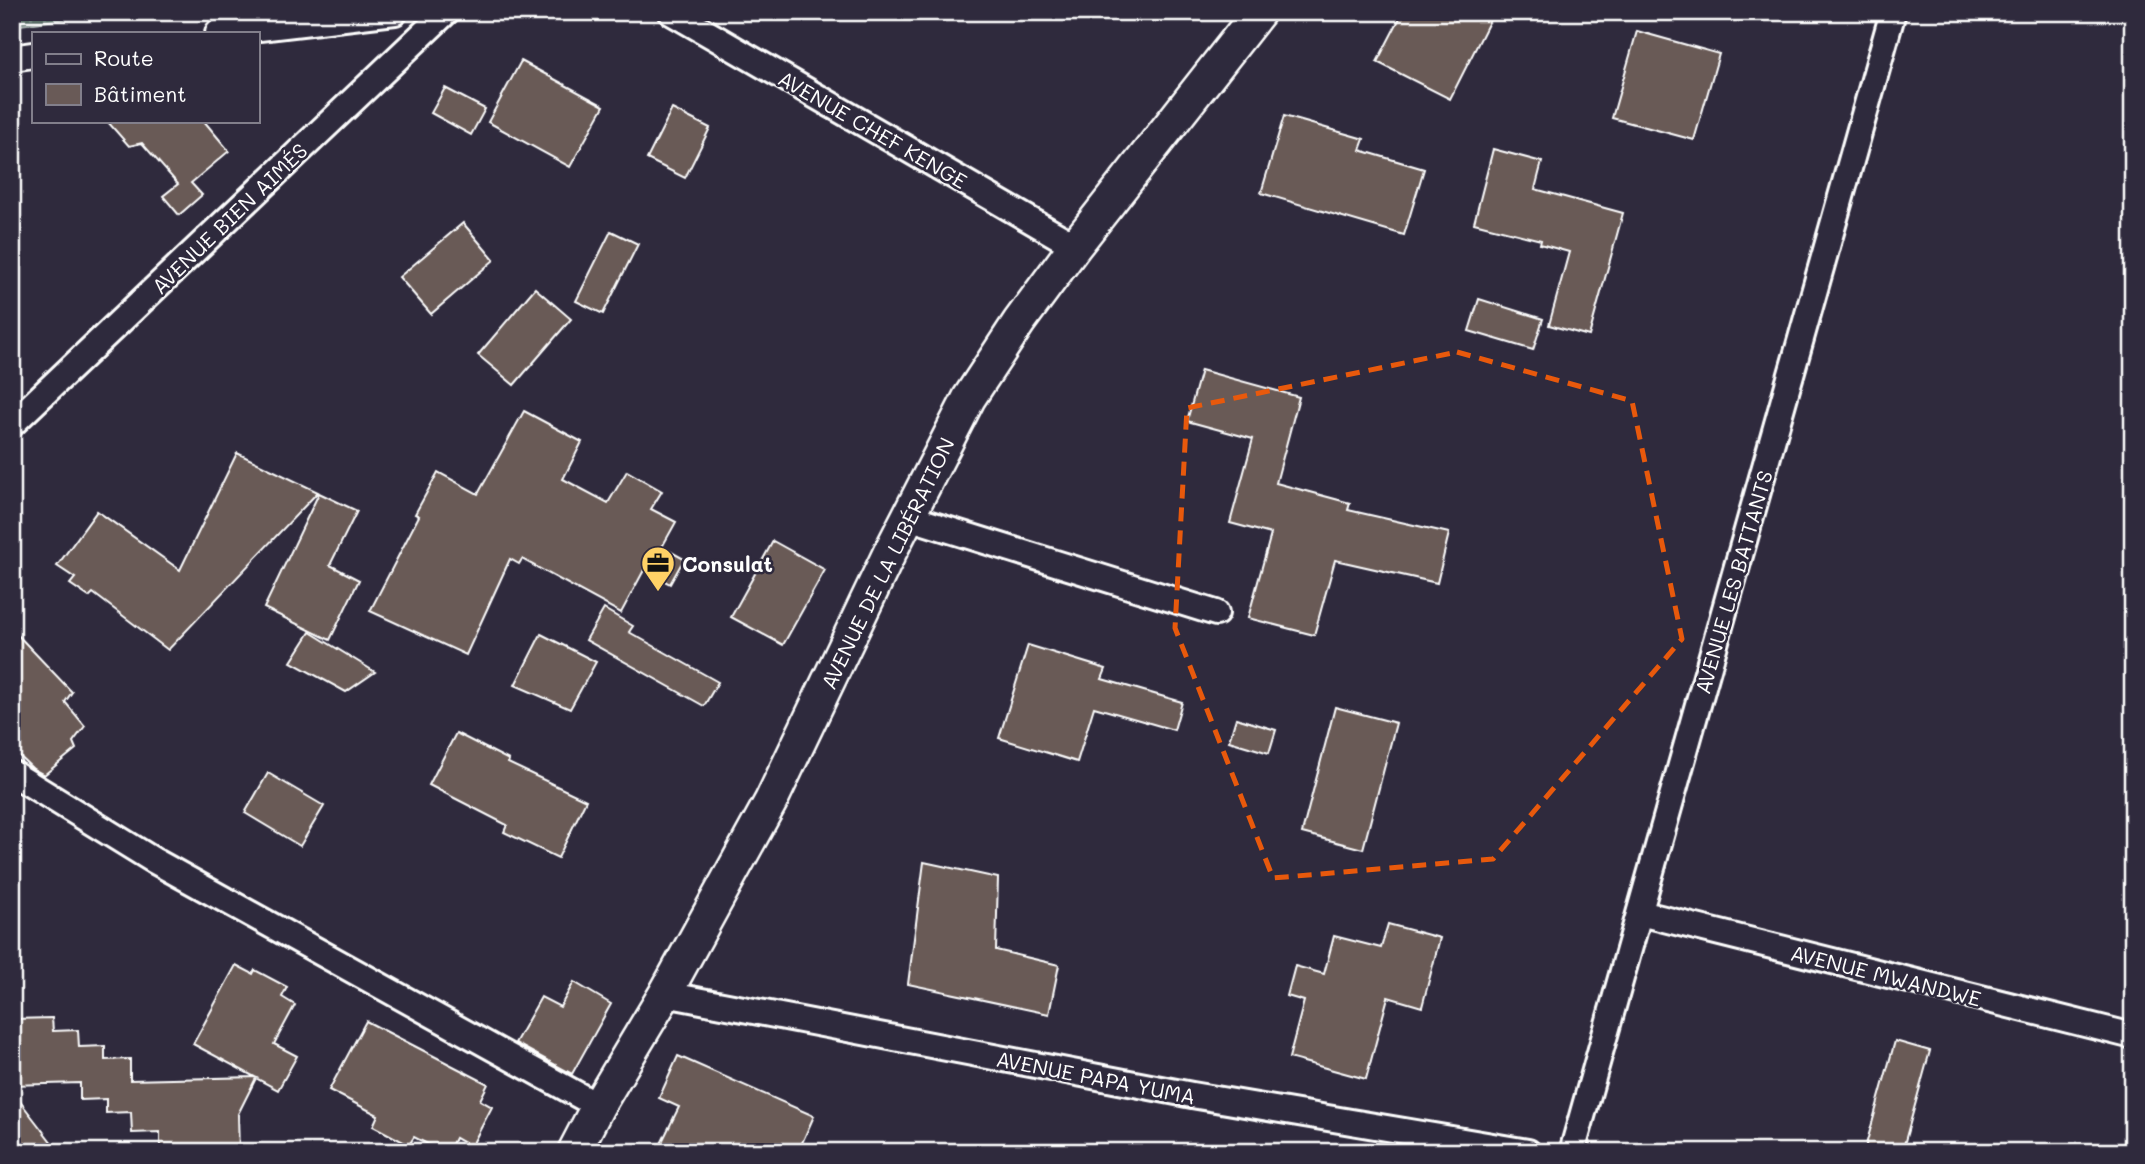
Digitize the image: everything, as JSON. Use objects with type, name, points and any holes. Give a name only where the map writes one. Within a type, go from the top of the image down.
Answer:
[{"type":"street","points":[[226,32],[395,12]]},
{"type":"street","name":"AVENUE BIEN AIMÉS","points":[[12,424],[446,12]]},
{"type":"street","name":"AVENUE CHEF KENGE","points":[[671,12],[1075,246]]},
{"type":"street","name":"AVENUE DE LA LIBÉRATION","points":[[574,1152],[771,801],[908,517],[969,398],[1018,323],[1075,246],[1259,12]]},
{"type":"street","name":"AVENUE LES BATTANTS","points":[[1572,1152],[1892,12]]},
{"type":"street","points":[[12,58],[32,55]]},
{"type":"street","points":[[908,517],[1216,613]]},
{"type":"street","points":[[12,773],[153,860],[598,1106]]},
{"type":"street","name":"AVENUE MWANDWE","points":[[1640,913],[2133,1036]]},
{"type":"street","name":"AVENUE PAPA YUMA","points":[[665,994],[1192,1095],[1528,1152]]},
{"type":"highlighted area","points":[[1457,352],[1632,401],[1682,639],[1493,859],[1273,878],[1175,628],[1187,408]]},
{"type":"green space","points":[[12,12],[114,12],[12,26]]},
{"type":"building","points":[[1403,12],[1494,12],[1450,99],[1377,62]]},
{"type":"building","points":[[1637,31],[1719,54],[1694,140],[1612,118]]},
{"type":"building","points":[[521,61],[604,106],[570,167],[488,122]]},
{"type":"building","points":[[445,88],[485,109],[471,135],[431,113]]},
{"type":"building","points":[[672,109],[710,128],[685,178],[647,159]]},
{"type":"building","points":[[1284,116],[1364,139],[1360,150],[1424,169],[1404,235],[1261,193]]},
{"type":"building","points":[[108,122],[205,122],[229,151],[191,183],[202,195],[179,215],[163,196],[178,184],[142,143],[129,146]]},
{"type":"building","points":[[1493,149],[1542,162],[1535,189],[1623,213],[1589,336],[1549,325],[1569,252],[1540,244],[1541,240],[1474,223]]},
{"type":"building","points":[[463,223],[494,260],[431,314],[399,277]]},
{"type":"building","points":[[611,231],[638,244],[603,314],[576,301]]},
{"type":"building","points":[[535,288],[571,319],[514,385],[478,355]]},
{"type":"building","points":[[1479,299],[1543,319],[1533,350],[1469,331]]},
{"type":"building","points":[[1201,370],[1299,397],[1276,483],[1350,503],[1348,510],[1449,533],[1437,583],[1335,560],[1314,635],[1248,618],[1271,534],[1230,523],[1253,439],[1187,421]]},
{"type":"building","points":[[524,411],[582,442],[563,479],[608,503],[627,471],[662,491],[651,509],[676,522],[662,547],[684,559],[670,584],[644,570],[621,613],[522,559],[519,564],[510,559],[466,655],[370,611],[419,516],[415,514],[438,472],[478,494]]},
{"type":"building","points":[[237,453],[318,492],[168,650],[93,593],[89,597],[70,584],[75,578],[57,566],[97,511],[180,570]]},
{"type":"building","points":[[319,493],[357,511],[330,565],[359,580],[330,640],[264,608]]},
{"type":"building","points":[[773,541],[825,570],[783,645],[731,617]]},
{"type":"building","points":[[604,609],[633,626],[629,632],[718,682],[704,706],[586,640]]},
{"type":"building","points":[[12,629],[72,692],[65,702],[85,726],[73,742],[76,749],[44,775],[33,769],[12,749]]},
{"type":"building","points":[[310,632],[375,672],[346,692],[291,662]]},
{"type":"building","points":[[541,634],[596,662],[570,709],[515,685]]},
{"type":"building","points":[[1028,645],[1106,669],[1102,679],[1182,702],[1174,730],[1094,707],[1077,762],[999,738]]},
{"type":"building","points":[[1335,707],[1396,723],[1363,849],[1302,833]]},
{"type":"building","points":[[1236,718],[1276,730],[1269,753],[1229,741]]},
{"type":"building","points":[[456,733],[509,760],[508,763],[586,800],[558,858],[504,832],[507,825],[429,785]]},
{"type":"building","points":[[268,773],[324,806],[300,846],[245,813]]},
{"type":"building","points":[[924,862],[998,878],[996,950],[1059,965],[1049,1014],[908,984]]},
{"type":"building","points":[[1388,924],[1440,938],[1422,1007],[1388,997],[1366,1079],[1289,1058],[1304,1001],[1287,996],[1295,966],[1324,974],[1334,936],[1381,948]]},
{"type":"building","points":[[236,965],[253,974],[255,970],[287,987],[282,997],[295,1005],[274,1044],[297,1056],[278,1090],[256,1078],[238,1114],[239,1152],[190,1152],[189,1147],[160,1148],[160,1132],[132,1133],[131,1112],[106,1113],[106,1099],[80,1100],[80,1083],[12,1085],[12,1019],[52,1018],[53,1031],[78,1030],[79,1047],[105,1046],[105,1060],[130,1059],[130,1080],[255,1077],[193,1044]]},
{"type":"building","points":[[574,982],[611,1004],[572,1074],[515,1043],[541,997],[560,1007]]},
{"type":"building","points":[[366,1021],[488,1084],[480,1100],[492,1107],[471,1147],[455,1138],[448,1152],[414,1137],[409,1145],[373,1126],[378,1115],[329,1090]]},
{"type":"building","points":[[1895,1041],[1930,1051],[1902,1152],[1864,1152]]},
{"type":"building","points":[[678,1056],[814,1116],[798,1152],[657,1152],[679,1107],[659,1098]]},
{"type":"building","points":[[12,1091],[59,1152],[12,1152]]},
{"type":"place","name":"Consulat","points":[[658,593]]}]
